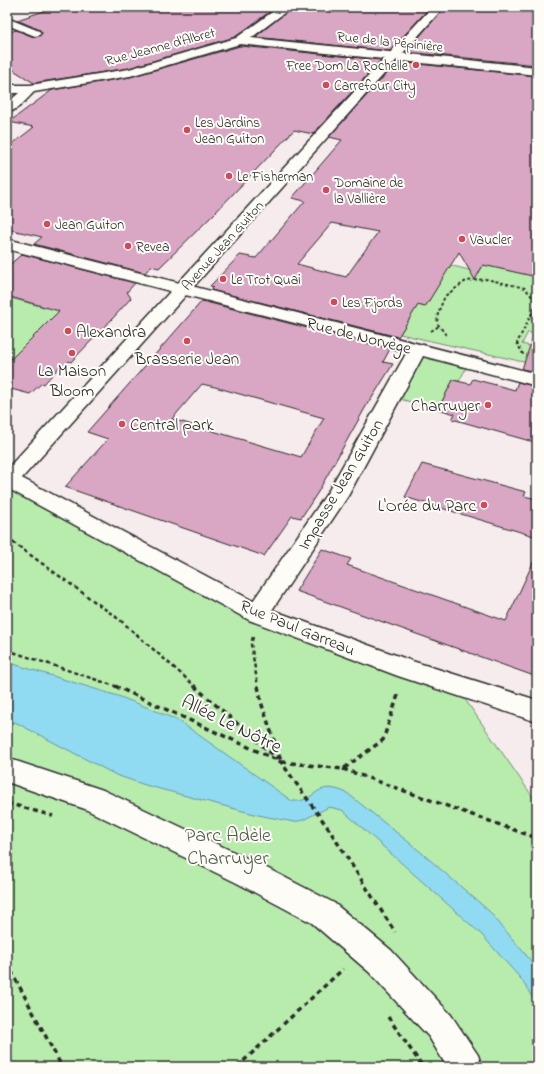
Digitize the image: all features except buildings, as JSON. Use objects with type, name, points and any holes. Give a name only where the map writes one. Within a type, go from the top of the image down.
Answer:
[{"type":"street","name":"Avenue Jean Guiton","points":[[8,481],[438,7]]},
{"type":"street","points":[[264,9],[283,10]]},
{"type":"street","name":"Rue Jeanne d'Albret","points":[[7,89],[30,89],[130,72],[240,40],[283,10]]},
{"type":"street","points":[[7,21],[35,33]]},
{"type":"street","name":"Rue de la Pépinière","points":[[240,40],[537,71]]},
{"type":"street","points":[[7,109],[30,89]]},
{"type":"street","name":"Rue de Norvège","points":[[7,244],[537,380]]},
{"type":"street","name":"Impasse Jean Guiton","points":[[257,614],[337,496],[417,350]]},
{"type":"street","name":"Rue Paul Garreau","points":[[8,481],[257,614],[407,669],[537,711]]},
{"type":"street","points":[[7,770],[93,799],[247,873],[324,913],[380,961],[440,1026],[466,1067]]},
{"type":"path","points":[[466,363],[437,323],[438,313],[445,296],[466,281],[486,279],[525,288],[537,303],[517,343],[527,361]]},
{"type":"path","points":[[7,538],[120,620],[281,762],[343,768],[537,838]]},
{"type":"path","points":[[257,614],[251,644],[259,695],[281,762]]},
{"type":"path","name":"Allée Le Nôtre","points":[[7,650],[122,688],[281,762],[328,828],[402,944],[380,961]]},
{"type":"path","points":[[343,768],[383,740],[407,669]]},
{"type":"path","points":[[7,803],[60,818]]},
{"type":"path","points":[[237,1067],[350,963],[380,961]]},
{"type":"path","points":[[7,963],[62,1067]]},
{"type":"path","points":[[386,1015],[423,1067]]},
{"type":"green space","points":[[445,264],[469,270],[470,272],[479,272],[484,265],[534,276],[537,278],[537,327],[533,334],[528,332],[522,344],[530,346],[537,365],[400,334],[418,305],[425,307],[447,270]]},
{"type":"green space","points":[[7,297],[47,308],[51,304],[63,314],[52,318],[7,363]]},
{"type":"green space","points":[[417,350],[469,363],[459,381],[453,380],[438,409],[392,397]]},
{"type":"green space","name":"Parc Adèle Charruyer","points":[[7,479],[12,490],[243,617],[462,695],[537,803],[534,964],[537,969],[537,1067],[7,1067]]},
{"type":"water","points":[[7,662],[118,696],[179,721],[292,801],[300,801],[322,789],[328,788],[347,793],[416,848],[489,911],[537,968],[537,1005],[521,979],[481,934],[342,810],[329,807],[303,820],[294,822],[258,815],[145,785],[116,775],[7,718]]},
{"type":"place","name":"Free Dom La Rochelle","points":[[416,65]]},
{"type":"place","name":"Carrefour City","points":[[326,85]]},
{"type":"place","name":"Les Jardins Jean Guiton","points":[[187,130]]},
{"type":"place","name":"Le Fisherman","points":[[229,176]]},
{"type":"place","name":"Domaine de la Vallière","points":[[326,190]]},
{"type":"place","name":"Jean Guiton","points":[[47,224]]},
{"type":"place","name":"Vaucler","points":[[462,239]]},
{"type":"place","name":"Revea","points":[[128,246]]},
{"type":"place","name":"Le Trot Quai","points":[[223,279]]},
{"type":"place","name":"Les Fjords","points":[[334,302]]},
{"type":"place","name":"Alexandra","points":[[68,331]]},
{"type":"place","name":"Brasserie Jean","points":[[187,341]]},
{"type":"place","name":"La Maison Bloom","points":[[72,353]]},
{"type":"place","name":"Charruyer","points":[[488,405]]},
{"type":"place","name":"Central park","points":[[122,424]]},
{"type":"place","name":"L'Orée du Parc","points":[[484,505]]}]
